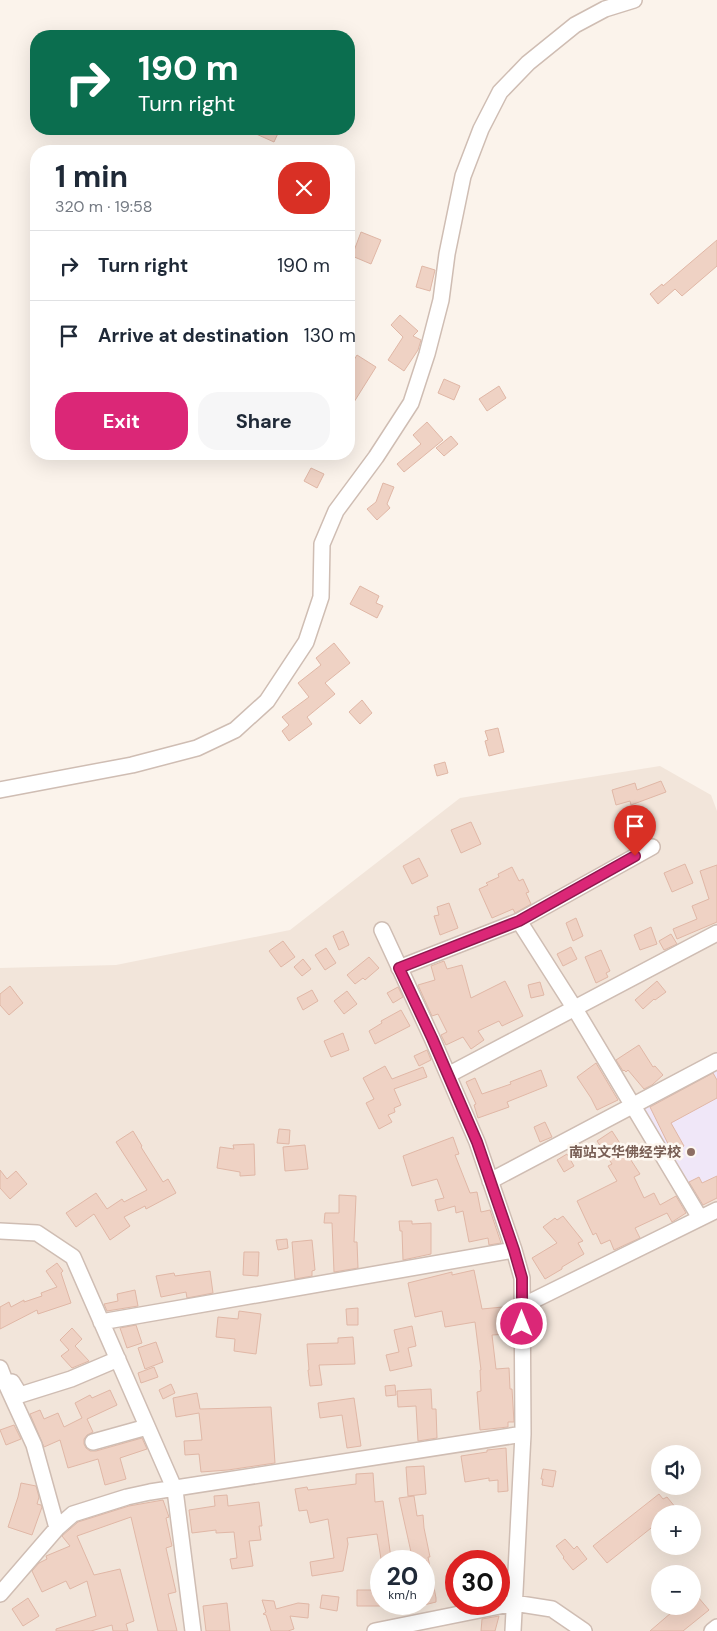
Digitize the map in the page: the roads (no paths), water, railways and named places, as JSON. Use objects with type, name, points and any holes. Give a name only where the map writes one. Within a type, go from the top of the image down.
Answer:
[{"type":"street","points":[[0,790],[132,765],[197,748],[235,730],[267,700],[306,642],[321,597],[322,544],[336,511],[376,457],[411,404],[427,354],[441,300],[447,254],[463,176],[488,114],[500,92],[522,69],[575,25],[605,9],[634,0]]},
{"type":"street","points":[[399,968],[519,921],[652,847]]},
{"type":"street","points":[[519,921],[575,1009],[700,1218]]},
{"type":"street","points":[[382,930],[477,1142],[522,1278],[523,1434],[513,1631]]},
{"type":"street","points":[[448,1075],[717,934]]},
{"type":"street","points":[[490,1181],[717,1061]]},
{"type":"street","points":[[522,1306],[717,1210]]},
{"type":"street","points":[[0,1231],[37,1233],[73,1257],[175,1490],[194,1631]]},
{"type":"street","points":[[101,1322],[514,1250]]},
{"type":"street","points":[[3,1387],[12,1382],[20,1395],[71,1379],[118,1359]]},
{"type":"street","points":[[0,1368],[3,1387],[34,1445],[57,1528]]},
{"type":"street","points":[[93,1442],[147,1427]]},
{"type":"street","points":[[0,1594],[57,1528],[73,1514],[127,1497],[523,1434]]},
{"type":"street","points":[[375,1631],[514,1603],[552,1609],[584,1631]]},
{"type":"street","points":[[712,1631],[717,1627]]},
{"type":"place","name":"南站文华佛经学校","points":[[691,1152]]}]
